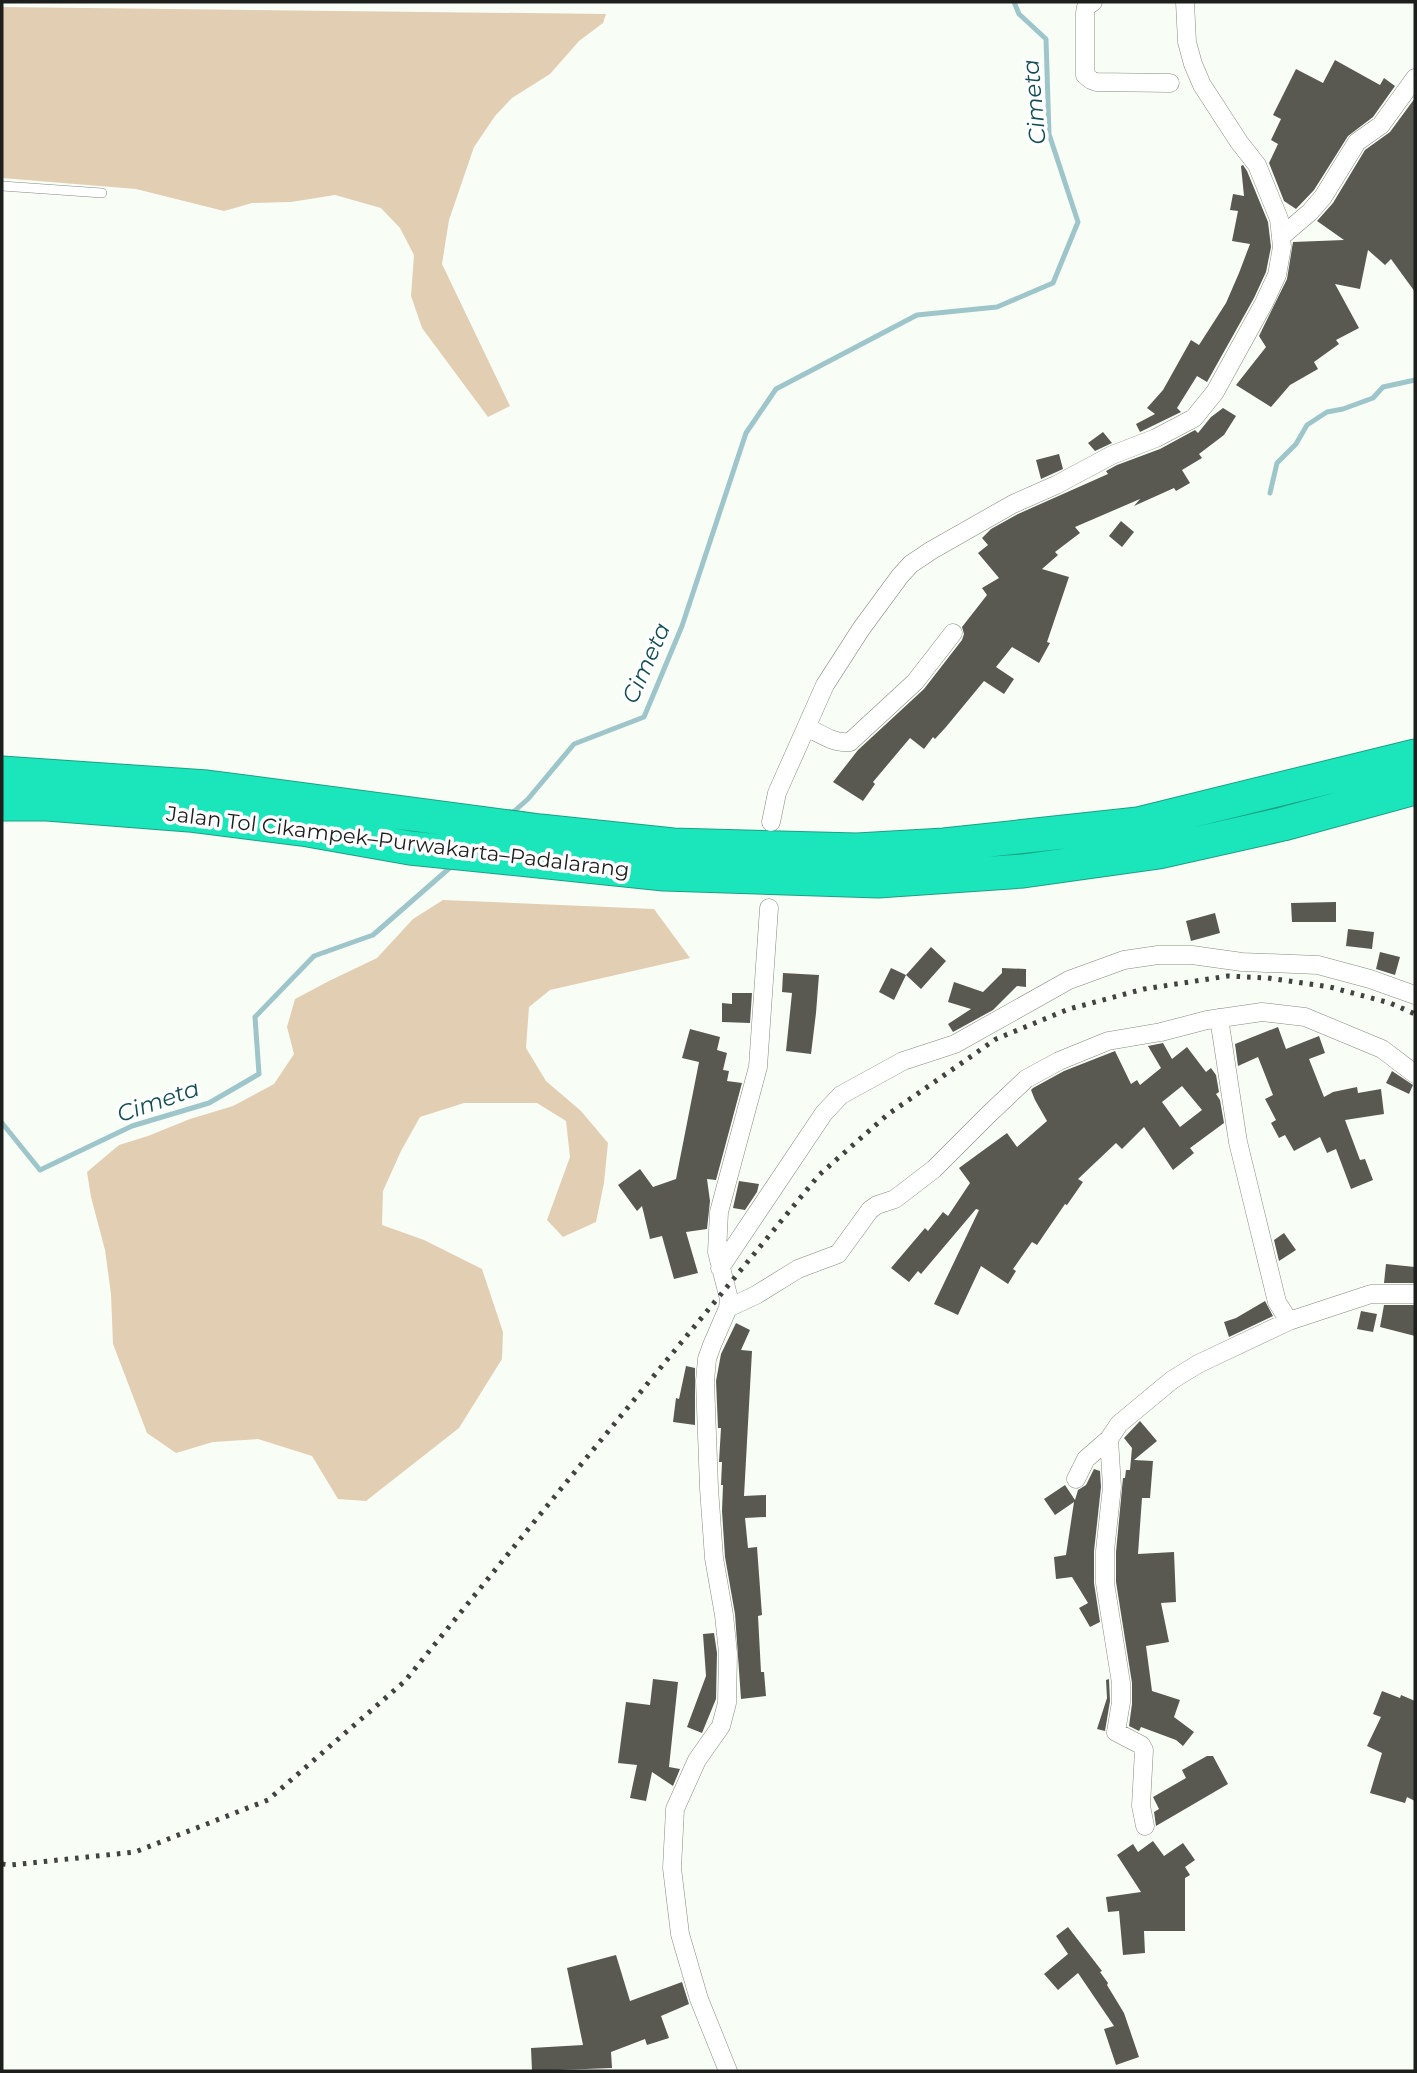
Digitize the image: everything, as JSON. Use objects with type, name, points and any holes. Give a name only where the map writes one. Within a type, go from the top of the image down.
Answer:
[{"type":"highway","name":"Jalan Tol Cikampek–Purwakarta–Padalarang","points":[[2,773],[207,787],[540,831],[668,859],[944,845],[1138,824],[1415,756]]},
{"type":"highway","name":"Jalan Tol Cikampek–Purwakarta–Padalarang","points":[[2,804],[47,804],[189,815],[308,830],[410,848],[668,859],[878,881],[1023,871],[1159,852],[1283,824],[1415,788]]},
{"type":"street","points":[[1093,2],[1085,13],[1087,78],[1096,82],[1170,83]]},
{"type":"street","points":[[771,822],[777,793],[825,685],[837,663],[911,564],[1013,504],[1194,418],[1215,392],[1277,275],[1282,236],[1275,205],[1257,164],[1239,142],[1202,85],[1187,43],[1185,2]]},
{"type":"street","points":[[1282,236],[1323,197],[1357,142],[1381,125],[1415,78]]},
{"type":"street","points":[[807,727],[841,743],[850,742],[915,682],[953,634]]},
{"type":"street","points":[[728,2071],[699,1999],[680,1934],[672,1868],[675,1809],[697,1760],[721,1726],[727,1703],[728,1653],[714,1558],[705,1381],[707,1359],[728,1308],[729,1299],[717,1252],[719,1212],[758,1067],[769,908]]},
{"type":"street","points":[[720,1268],[817,1124],[841,1095],[903,1061],[955,1044],[1069,980],[1094,970],[1125,960],[1158,955],[1192,955],[1242,962],[1318,965],[1415,995]]},
{"type":"street","points":[[728,1308],[756,1295],[798,1269],[838,1254],[870,1210],[895,1199],[934,1169],[1026,1079],[1108,1041],[1262,1012],[1305,1017],[1382,1049],[1415,1074]]},
{"type":"street","points":[[1219,1018],[1238,1142],[1277,1302],[1289,1321]]},
{"type":"street","points":[[1076,1479],[1086,1459],[1109,1439],[1119,1424],[1172,1380],[1198,1364],[1289,1321],[1371,1294],[1415,1294]]},
{"type":"street","points":[[1109,1439],[1112,1487],[1105,1551],[1105,1583],[1121,1683],[1116,1732],[1141,1745],[1144,1750],[1141,1806],[1145,1826]]},
{"type":"lane","points":[[2,186],[102,193]]},
{"type":"shaded area","points":[[2,7],[606,14],[603,23],[579,41],[550,74],[512,98],[495,116],[474,147],[449,220],[442,264],[510,406],[488,417],[422,328],[411,296],[414,255],[400,228],[381,208],[335,195],[291,202],[252,203],[224,211],[136,189],[2,178]]},
{"type":"shaded area","points":[[443,900],[654,909],[690,958],[550,990],[529,1007],[526,1048],[546,1081],[581,1111],[608,1143],[596,1222],[563,1237],[547,1220],[570,1157],[566,1121],[537,1103],[464,1103],[420,1117],[383,1191],[382,1225],[424,1240],[482,1269],[503,1332],[502,1359],[459,1428],[366,1501],[338,1499],[312,1456],[258,1439],[213,1442],[176,1453],[147,1433],[113,1344],[111,1294],[105,1250],[87,1172],[119,1145],[233,1106],[274,1084],[294,1054],[287,1027],[295,999],[377,958],[413,919]]},
{"type":"building","points":[[1335,60],[1380,85],[1384,78],[1395,86],[1373,117],[1348,136],[1314,190],[1296,209],[1284,201],[1269,163],[1278,144],[1271,140],[1281,119],[1273,115],[1296,69],[1323,83]]},
{"type":"building","points":[[1415,98],[1415,292],[1391,259],[1385,265],[1368,250],[1360,289],[1335,284],[1359,328],[1336,340],[1339,344],[1314,362],[1318,369],[1290,385],[1271,407],[1236,385],[1266,347],[1259,336],[1287,279],[1293,242],[1344,240],[1317,221],[1333,203],[1365,150],[1390,132]]},
{"type":"building","points":[[1243,165],[1268,222],[1271,247],[1266,272],[1207,382],[1197,376],[1177,408],[1181,412],[1140,432],[1136,424],[1155,414],[1147,408],[1163,390],[1191,340],[1199,345],[1226,303],[1239,273],[1250,244],[1232,241],[1238,211],[1230,210],[1233,194],[1244,196]]},
{"type":"building","points":[[1223,408],[1236,416],[1224,435],[1199,454],[1202,458],[1182,470],[1190,483],[1134,506],[1140,499],[1075,527],[1080,533],[1055,552],[1058,555],[1042,569],[1069,577],[1047,642],[1050,643],[1039,663],[1012,647],[996,667],[1014,679],[1004,694],[984,681],[924,749],[910,738],[873,782],[875,784],[863,801],[833,782],[858,750],[924,689],[962,640],[962,627],[987,595],[982,588],[999,578],[978,553],[988,545],[982,538],[991,529],[1108,474],[1106,471],[1117,465],[1160,449],[1195,430],[1198,433],[1211,417]]},
{"type":"building","points":[[1103,432],[1112,443],[1095,451],[1088,443]]},
{"type":"building","points":[[1059,454],[1063,469],[1041,479],[1036,460]]},
{"type":"building","points":[[1121,521],[1134,532],[1122,547],[1109,536]]},
{"type":"building","points":[[1336,902],[1336,922],[1292,922],[1291,903]]},
{"type":"building","points":[[1215,913],[1220,933],[1191,941],[1186,921]]},
{"type":"building","points":[[1348,929],[1374,932],[1372,949],[1346,946]]},
{"type":"building","points":[[931,947],[946,961],[921,989],[906,975]]},
{"type":"building","points":[[1380,952],[1400,957],[1395,975],[1376,969]]},
{"type":"building","points":[[891,968],[906,975],[894,1000],[879,992]]},
{"type":"building","points":[[1002,968],[1026,969],[1026,987],[1017,986],[993,1010],[953,1032],[948,1024],[971,1009],[948,1002],[954,982],[983,992],[1002,973]]},
{"type":"building","points":[[783,973],[819,975],[811,1054],[786,1051],[792,993],[782,992]]},
{"type":"building","points":[[732,993],[752,993],[750,1023],[722,1022],[722,1003],[732,1004]]},
{"type":"building","points":[[1278,1027],[1286,1049],[1319,1036],[1325,1053],[1309,1059],[1324,1097],[1333,1092],[1357,1087],[1358,1093],[1381,1089],[1384,1114],[1345,1120],[1360,1160],[1365,1159],[1373,1180],[1351,1189],[1336,1149],[1327,1153],[1320,1137],[1294,1151],[1285,1135],[1279,1138],[1271,1123],[1276,1120],[1265,1099],[1273,1095],[1258,1057],[1238,1066],[1235,1044]]},
{"type":"building","points":[[690,1029],[720,1037],[717,1050],[727,1053],[723,1070],[729,1071],[727,1081],[742,1083],[716,1180],[707,1179],[710,1201],[707,1229],[686,1232],[698,1273],[674,1279],[662,1236],[650,1239],[642,1206],[637,1211],[618,1185],[640,1169],[653,1187],[676,1179],[699,1062],[682,1058]]},
{"type":"building","points":[[1163,1043],[1172,1059],[1187,1047],[1206,1072],[1211,1068],[1216,1075],[1219,1092],[1216,1094],[1220,1100],[1224,1123],[1190,1148],[1194,1153],[1173,1170],[1144,1127],[1122,1149],[1116,1143],[1078,1179],[1083,1182],[1037,1245],[1032,1242],[1013,1269],[1016,1271],[1008,1284],[981,1266],[958,1315],[934,1304],[979,1210],[976,1209],[921,1274],[918,1271],[909,1282],[891,1268],[925,1228],[928,1231],[943,1212],[948,1216],[970,1183],[959,1168],[1007,1133],[1017,1147],[1047,1121],[1035,1100],[1031,1090],[1033,1088],[1064,1071],[1115,1051],[1131,1084],[1137,1080],[1140,1085],[1161,1068],[1148,1046]],"holes":[[[1182,1086],[1202,1110],[1180,1127],[1162,1102]]]},
{"type":"building","points":[[1392,1071],[1413,1085],[1409,1094],[1386,1083]]},
{"type":"building","points":[[739,1181],[759,1184],[745,1210],[733,1208]]},
{"type":"building","points":[[1284,1233],[1296,1250],[1279,1261],[1274,1240]]},
{"type":"building","points":[[1386,1264],[1415,1267],[1415,1283],[1384,1283]]},
{"type":"building","points":[[1265,1301],[1273,1316],[1229,1337],[1224,1322]]},
{"type":"building","points":[[1384,1305],[1415,1305],[1415,1336],[1380,1327]]},
{"type":"building","points":[[1361,1311],[1377,1314],[1373,1332],[1357,1329]]},
{"type":"building","points":[[736,1323],[750,1330],[741,1350],[752,1351],[744,1496],[766,1495],[766,1517],[745,1518],[748,1548],[757,1547],[762,1615],[758,1616],[761,1672],[764,1672],[766,1696],[741,1699],[735,1614],[725,1557],[722,1462],[719,1462],[721,1428],[718,1428],[716,1381],[721,1354]]},
{"type":"building","points":[[686,1366],[695,1368],[695,1425],[673,1422],[676,1398],[679,1399]]},
{"type":"building","points":[[1140,1421],[1157,1441],[1134,1460],[1153,1461],[1150,1498],[1142,1498],[1138,1554],[1174,1552],[1176,1602],[1161,1603],[1169,1642],[1146,1646],[1152,1691],[1180,1700],[1174,1717],[1194,1732],[1183,1746],[1176,1740],[1141,1727],[1139,1731],[1129,1726],[1132,1683],[1116,1582],[1116,1552],[1123,1478],[1126,1470],[1130,1470],[1132,1448],[1124,1438]]},
{"type":"building","points":[[1094,1469],[1100,1471],[1101,1487],[1094,1551],[1094,1583],[1100,1622],[1090,1627],[1079,1608],[1088,1603],[1072,1577],[1056,1579],[1054,1557],[1066,1555],[1074,1502],[1055,1515],[1044,1499],[1065,1485],[1075,1500],[1078,1490],[1086,1485]]},
{"type":"building","points":[[714,1633],[717,1653],[716,1699],[702,1733],[687,1727],[706,1676],[703,1634]]},
{"type":"building","points":[[653,1679],[678,1682],[669,1767],[680,1769],[673,1786],[652,1772],[646,1801],[630,1798],[637,1765],[618,1763],[626,1702],[650,1705]]},
{"type":"building","points":[[1109,1679],[1110,1701],[1105,1731],[1097,1729],[1107,1698],[1106,1680]]},
{"type":"building","points":[[1382,1691],[1415,1701],[1415,1801],[1407,1797],[1405,1803],[1370,1793],[1382,1753],[1367,1746],[1381,1717],[1373,1714]]},
{"type":"building","points":[[1207,1756],[1213,1756],[1228,1784],[1156,1826],[1154,1812],[1159,1809],[1153,1797],[1186,1778],[1182,1770]]},
{"type":"building","points":[[1153,1841],[1164,1856],[1183,1843],[1195,1860],[1185,1867],[1190,1875],[1185,1878],[1185,1931],[1144,1931],[1145,1953],[1123,1955],[1119,1911],[1108,1912],[1106,1897],[1141,1892],[1117,1855],[1133,1844],[1138,1852]]},
{"type":"building","points":[[1068,1927],[1102,1971],[1100,1972],[1124,2013],[1139,2057],[1116,2065],[1104,2029],[1114,2026],[1078,1973],[1058,1990],[1044,1974],[1068,1954],[1056,1936]]},
{"type":"building","points":[[616,1955],[630,2001],[682,1982],[689,2004],[661,2016],[669,2038],[647,2045],[645,2039],[611,2052],[612,2068],[532,2071],[531,2048],[583,2045],[567,1968]]},
{"type":"waterway","name":"Cimeta","points":[[510,815],[528,799],[574,744],[644,717],[682,626],[746,433],[776,389],[917,315],[997,307],[1053,283],[1078,222],[1049,134],[1046,39],[1019,14],[1014,2]]},
{"type":"waterway","points":[[1270,493],[1277,463],[1296,444],[1307,425],[1327,412],[1373,398],[1383,387],[1415,380]]},
{"type":"waterway","name":"Cimeta","points":[[2,1123],[40,1170],[132,1126],[209,1103],[259,1074],[255,1017],[314,956],[373,935],[453,865]]},
{"type":"railway","points":[[2,1864],[135,1852],[268,1800],[405,1681],[819,1175],[887,1115],[996,1039],[1069,1009],[1144,989],[1228,976],[1268,978],[1330,987],[1390,1003],[1415,1014]]}]
